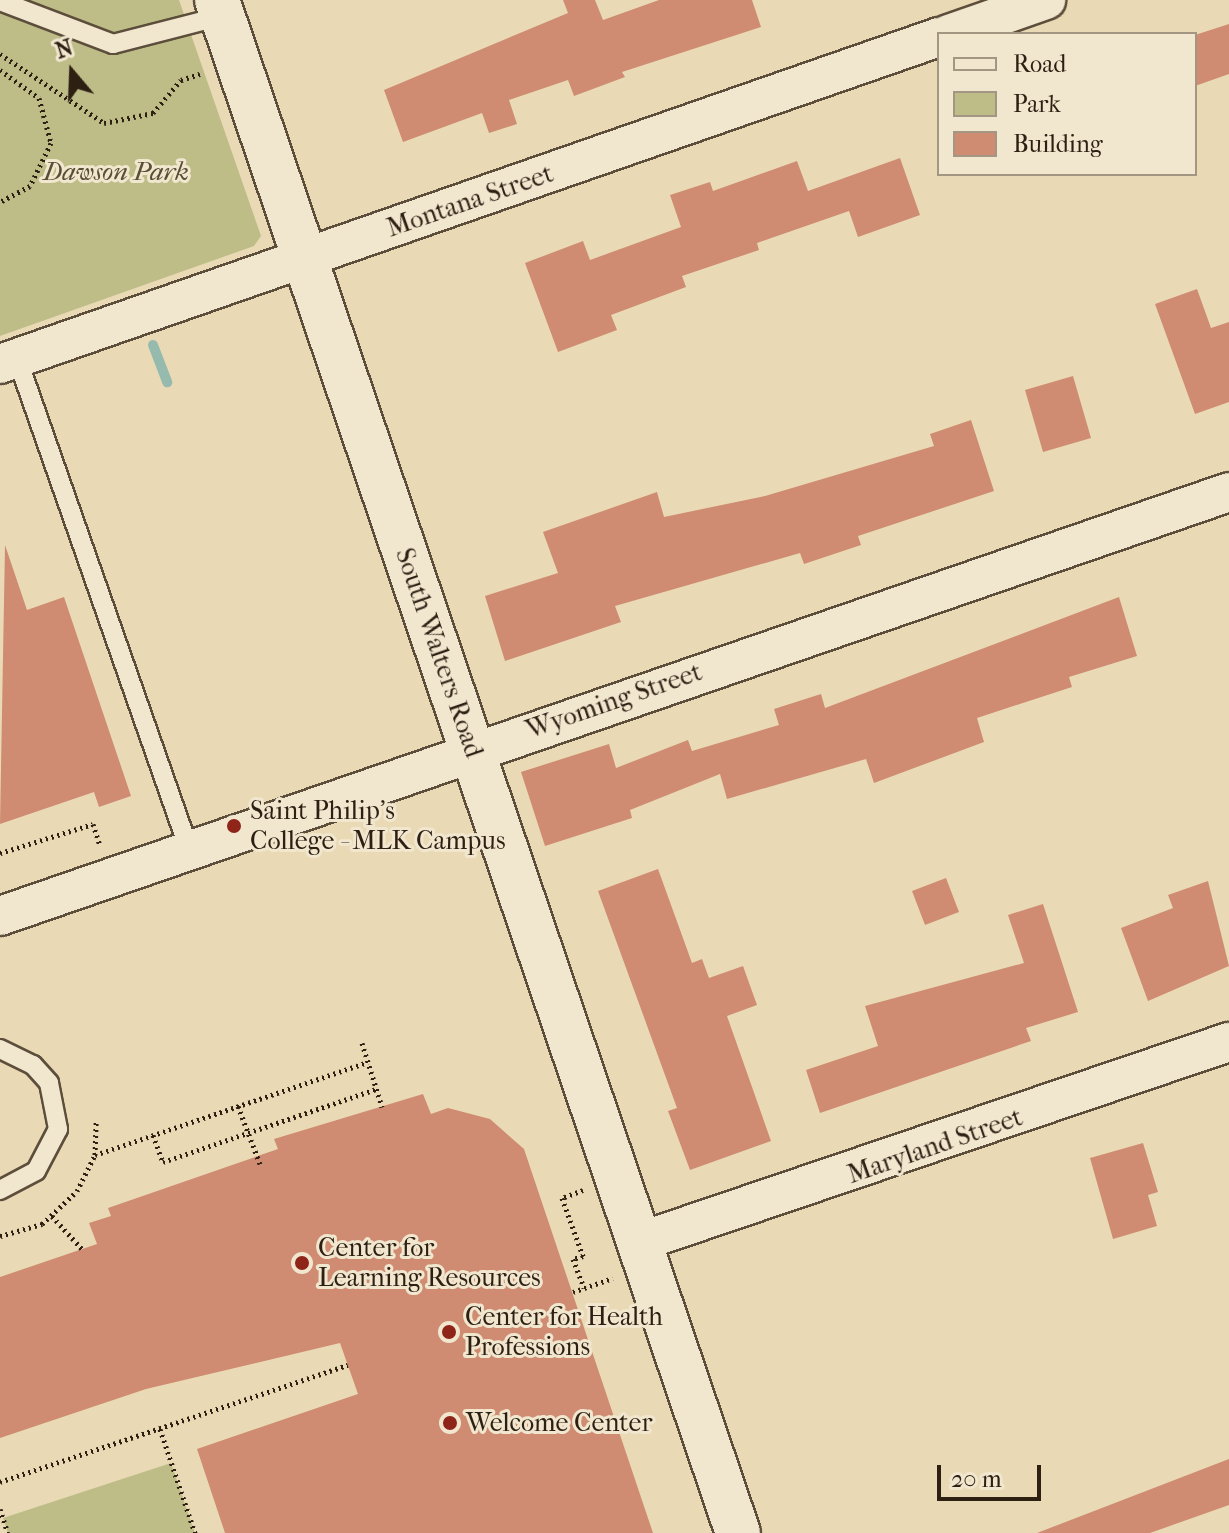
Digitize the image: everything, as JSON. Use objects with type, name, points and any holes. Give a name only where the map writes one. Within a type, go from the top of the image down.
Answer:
[{"type":"main road","name":"South Walters Road","points":[[220,8],[738,1533]]},
{"type":"street","points":[[955,32],[1046,0]]},
{"type":"street","name":"Montana Street","points":[[8,361],[937,38]]},
{"type":"street","name":"Wyoming Street","points":[[0,916],[190,852],[472,750],[1229,492]]},
{"type":"street","name":"Maryland Street","points":[[639,1242],[1229,1042]]},
{"type":"lane","points":[[0,1],[113,44],[220,8]]},
{"type":"lane","points":[[8,361],[190,852]]},
{"type":"lane","points":[[0,1049],[33,1065],[49,1083],[58,1129],[36,1171],[0,1190]]},
{"type":"path","points":[[0,54],[104,123],[153,113],[181,80],[200,74]]},
{"type":"path","points":[[0,70],[39,98],[51,143],[30,186],[0,202]]},
{"type":"path","points":[[0,853],[93,824],[101,846]]},
{"type":"path","points":[[362,1043],[382,1107]]},
{"type":"path","points":[[95,1155],[368,1062]]},
{"type":"path","points":[[153,1135],[163,1162],[376,1089]]},
{"type":"path","points":[[238,1106],[260,1164]]},
{"type":"path","points":[[0,1236],[52,1216],[95,1155],[96,1120]]},
{"type":"path","points":[[584,1190],[562,1198],[583,1256],[573,1259],[584,1288]]},
{"type":"path","points":[[52,1216],[82,1249]]},
{"type":"path","points":[[573,1292],[614,1278]]},
{"type":"path","points":[[0,1482],[348,1365]]},
{"type":"path","points":[[160,1429],[195,1533]]},
{"type":"path","points":[[0,1509],[8,1533]]},
{"type":"green space","name":"Dawson Park","points":[[0,0],[179,0],[261,236],[254,246],[0,336]]},
{"type":"green space","points":[[171,1463],[195,1533],[8,1533],[3,1518]]},
{"type":"building","points":[[563,0],[595,0],[603,20],[659,0],[752,0],[761,27],[622,72],[625,77],[574,96],[568,80],[509,100],[517,124],[489,133],[482,113],[403,142],[384,90],[568,13]]},
{"type":"building","points":[[1229,24],[1229,74],[1197,85],[1197,34]]},
{"type":"building","points":[[900,158],[920,215],[858,237],[849,211],[757,243],[759,250],[682,276],[686,287],[611,315],[617,330],[558,352],[525,263],[583,241],[590,260],[681,227],[670,195],[710,182],[713,191],[797,161],[808,191]]},
{"type":"building","points":[[1197,289],[1211,328],[1229,322],[1229,402],[1195,414],[1155,304]]},
{"type":"building","points":[[1073,376],[1091,438],[1043,452],[1025,390]]},
{"type":"building","points":[[971,420],[994,491],[858,536],[861,545],[804,564],[800,553],[615,606],[621,622],[505,661],[485,596],[558,573],[543,532],[657,492],[664,517],[765,496],[934,446],[930,434]]},
{"type":"building","points":[[5,545],[27,610],[64,597],[131,796],[99,807],[94,792],[0,824]]},
{"type":"building","points":[[1119,597],[1137,656],[1069,677],[1072,687],[977,718],[984,742],[874,783],[866,759],[727,799],[720,774],[630,810],[632,818],[545,846],[521,772],[609,744],[616,768],[688,740],[692,751],[779,725],[774,709],[821,694],[825,708]]},
{"type":"building","points":[[658,869],[692,963],[702,959],[709,978],[743,966],[757,1005],[727,1016],[771,1141],[690,1170],[668,1111],[677,1108],[598,891]]},
{"type":"building","points":[[946,878],[959,912],[925,925],[912,891]]},
{"type":"building","points":[[1208,881],[1229,966],[1148,1001],[1121,928],[1173,908],[1168,895]]},
{"type":"building","points":[[1043,904],[1078,1012],[1026,1028],[1031,1041],[820,1113],[806,1070],[878,1046],[865,1006],[1024,963],[1008,915]]},
{"type":"building","points":[[423,1094],[431,1114],[448,1108],[490,1119],[524,1149],[653,1533],[225,1533],[197,1449],[358,1394],[340,1343],[146,1389],[0,1438],[0,1277],[97,1244],[89,1223],[111,1216],[108,1208],[278,1149],[274,1139]]},
{"type":"building","points":[[1143,1143],[1158,1192],[1148,1195],[1157,1226],[1113,1239],[1090,1158]]},
{"type":"building","points":[[1229,1459],[1229,1505],[1150,1533],[1037,1533]]},
{"type":"waterway","points":[[153,345],[167,382]]},
{"type":"place","name":"Saint Philip's College - MLK Campus","points":[[234,826]]},
{"type":"place","name":"Center for Learning Resources","points":[[302,1263]]},
{"type":"place","name":"Center for Health Professions","points":[[449,1332]]},
{"type":"place","name":"Welcome Center","points":[[450,1423]]}]
